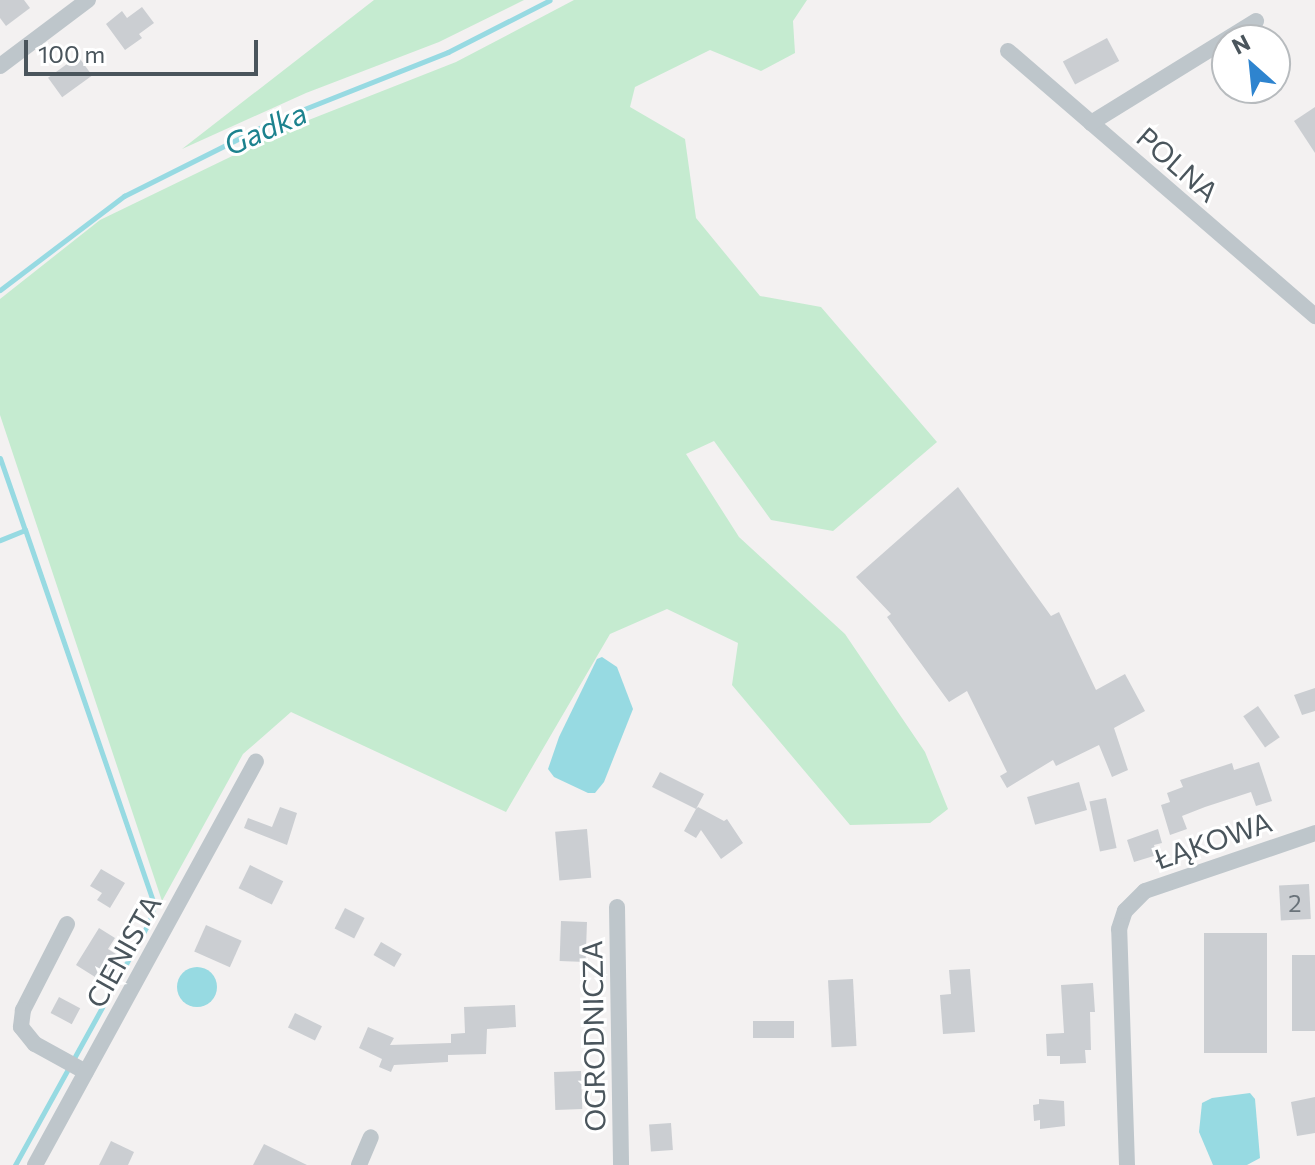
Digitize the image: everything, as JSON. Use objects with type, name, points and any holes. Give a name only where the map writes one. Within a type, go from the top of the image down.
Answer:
[{"type":"street","points":[[0,66],[88,0]]},
{"type":"street","points":[[1091,123],[1256,21]]},
{"type":"street","name":"POLNA","points":[[1008,51],[1315,316]]},
{"type":"street","name":"CIENISTA","points":[[35,1165],[256,762]]},
{"type":"street","name":"ŁĄKOWA","points":[[1127,1165],[1119,929],[1130,903],[1145,891],[1315,833]]},
{"type":"street","name":"OGRODNICZA","points":[[617,907],[621,1165]]},
{"type":"street","points":[[67,924],[23,1010],[21,1027],[35,1044],[86,1072]]},
{"type":"street","points":[[359,1165],[371,1137]]},
{"type":"green space","points":[[374,0],[524,0],[439,42],[306,93],[182,149]]},
{"type":"green space","points":[[574,0],[807,0],[793,21],[795,53],[761,71],[710,50],[635,87],[630,107],[685,139],[696,218],[760,296],[821,307],[937,442],[833,531],[771,520],[714,441],[686,454],[739,537],[845,634],[925,752],[948,809],[930,823],[850,825],[732,685],[738,643],[667,609],[610,634],[506,812],[291,712],[243,754],[162,901],[0,415],[0,299],[100,220],[296,125],[456,62]]},
{"type":"water","points":[[602,657],[617,667],[633,709],[604,782],[595,793],[588,793],[554,777],[548,769],[559,737],[597,659]]},
{"type":"water","points":[[197,967],[211,973],[217,987],[211,1001],[197,1007],[183,1001],[177,987],[183,973]]},
{"type":"water","points":[[1250,1093],[1255,1099],[1260,1158],[1247,1165],[1213,1165],[1199,1132],[1202,1103],[1212,1098]]},
{"type":"building","points":[[0,0],[24,0],[30,8],[6,26],[0,18]]},
{"type":"building","points":[[142,7],[154,23],[139,34],[142,38],[125,50],[106,24],[122,11],[127,18]]},
{"type":"building","points":[[1107,38],[1119,61],[1075,84],[1063,61]]},
{"type":"building","points":[[78,56],[92,75],[62,97],[48,78]]},
{"type":"building","points":[[1315,107],[1315,153],[1294,121]]},
{"type":"building","points":[[958,487],[1051,616],[1059,612],[1096,690],[1125,674],[1145,711],[1114,728],[1128,770],[1112,777],[1099,745],[1056,766],[1053,760],[1007,788],[1000,776],[1007,772],[967,691],[949,702],[887,617],[891,614],[856,577]]},
{"type":"building","points":[[1315,688],[1315,711],[1302,715],[1294,695]]},
{"type":"building","points":[[1258,706],[1280,737],[1265,747],[1243,716]]},
{"type":"building","points":[[1259,762],[1272,801],[1256,806],[1251,792],[1205,807],[1182,816],[1187,829],[1170,835],[1161,805],[1170,802],[1167,793],[1183,787],[1180,780],[1232,763],[1234,770]]},
{"type":"building","points":[[660,772],[704,794],[696,809],[652,787]]},
{"type":"building","points":[[1079,782],[1087,810],[1035,825],[1027,797]]},
{"type":"building","points":[[1106,798],[1117,848],[1100,851],[1089,802]]},
{"type":"building","points":[[280,807],[297,813],[287,845],[244,828],[248,818],[272,827]]},
{"type":"building","points":[[698,807],[724,821],[727,819],[743,843],[721,859],[701,830],[696,838],[684,831]]},
{"type":"building","points":[[587,829],[591,878],[559,881],[555,832]]},
{"type":"building","points":[[1158,829],[1162,843],[1154,845],[1157,855],[1134,862],[1127,840]]},
{"type":"building","points":[[250,865],[283,881],[272,905],[239,888]]},
{"type":"building","points":[[101,869],[125,883],[110,908],[97,900],[102,893],[90,886]]},
{"type":"building","points":[[1309,884],[1311,919],[1281,921],[1279,886]]},
{"type":"building","points":[[345,908],[365,918],[354,938],[335,928]]},
{"type":"building","points":[[561,921],[587,922],[586,962],[560,961]]},
{"type":"building","points":[[206,925],[242,941],[230,967],[194,951]]},
{"type":"building","points":[[99,928],[115,938],[108,949],[119,956],[103,982],[76,965]]},
{"type":"building","points":[[1204,933],[1267,933],[1267,1053],[1204,1053]]},
{"type":"building","points":[[381,942],[402,954],[394,967],[374,955]]},
{"type":"building","points":[[1292,955],[1315,955],[1315,1031],[1292,1031]]},
{"type":"building","points":[[970,969],[975,1032],[943,1034],[940,995],[951,994],[949,970]]},
{"type":"building","points":[[853,979],[857,1046],[832,1047],[828,980]]},
{"type":"building","points":[[1093,983],[1095,1012],[1090,1012],[1091,1050],[1085,1050],[1086,1063],[1060,1064],[1060,1056],[1047,1056],[1046,1034],[1064,1033],[1061,985]]},
{"type":"building","points":[[59,997],[80,1008],[72,1024],[51,1013]]},
{"type":"building","points":[[515,1005],[516,1027],[487,1029],[486,1054],[448,1055],[448,1062],[394,1065],[391,1072],[379,1067],[382,1059],[359,1048],[368,1027],[394,1038],[390,1045],[451,1043],[451,1034],[465,1033],[464,1007]]},
{"type":"building","points":[[295,1013],[322,1026],[315,1041],[288,1027]]},
{"type":"building","points":[[753,1021],[794,1021],[794,1038],[753,1038]]},
{"type":"building","points":[[581,1071],[582,1109],[555,1110],[554,1072]]},
{"type":"building","points":[[1315,1097],[1315,1133],[1297,1136],[1291,1102]]},
{"type":"building","points":[[1039,1099],[1064,1101],[1065,1126],[1040,1129],[1040,1120],[1034,1121],[1033,1105],[1039,1104]]},
{"type":"building","points":[[671,1123],[673,1150],[651,1151],[649,1125]]},
{"type":"building","points":[[111,1141],[134,1152],[128,1165],[99,1165]]},
{"type":"building","points":[[264,1144],[307,1165],[253,1165]]},
{"type":"waterway","name":"Gadka","points":[[0,290],[124,196],[274,121],[448,52],[550,0]]},
{"type":"waterway","name":"Gadka","points":[[0,458],[25,530],[0,540]]},
{"type":"waterway","points":[[15,1165],[150,920],[154,904],[25,530]]}]
